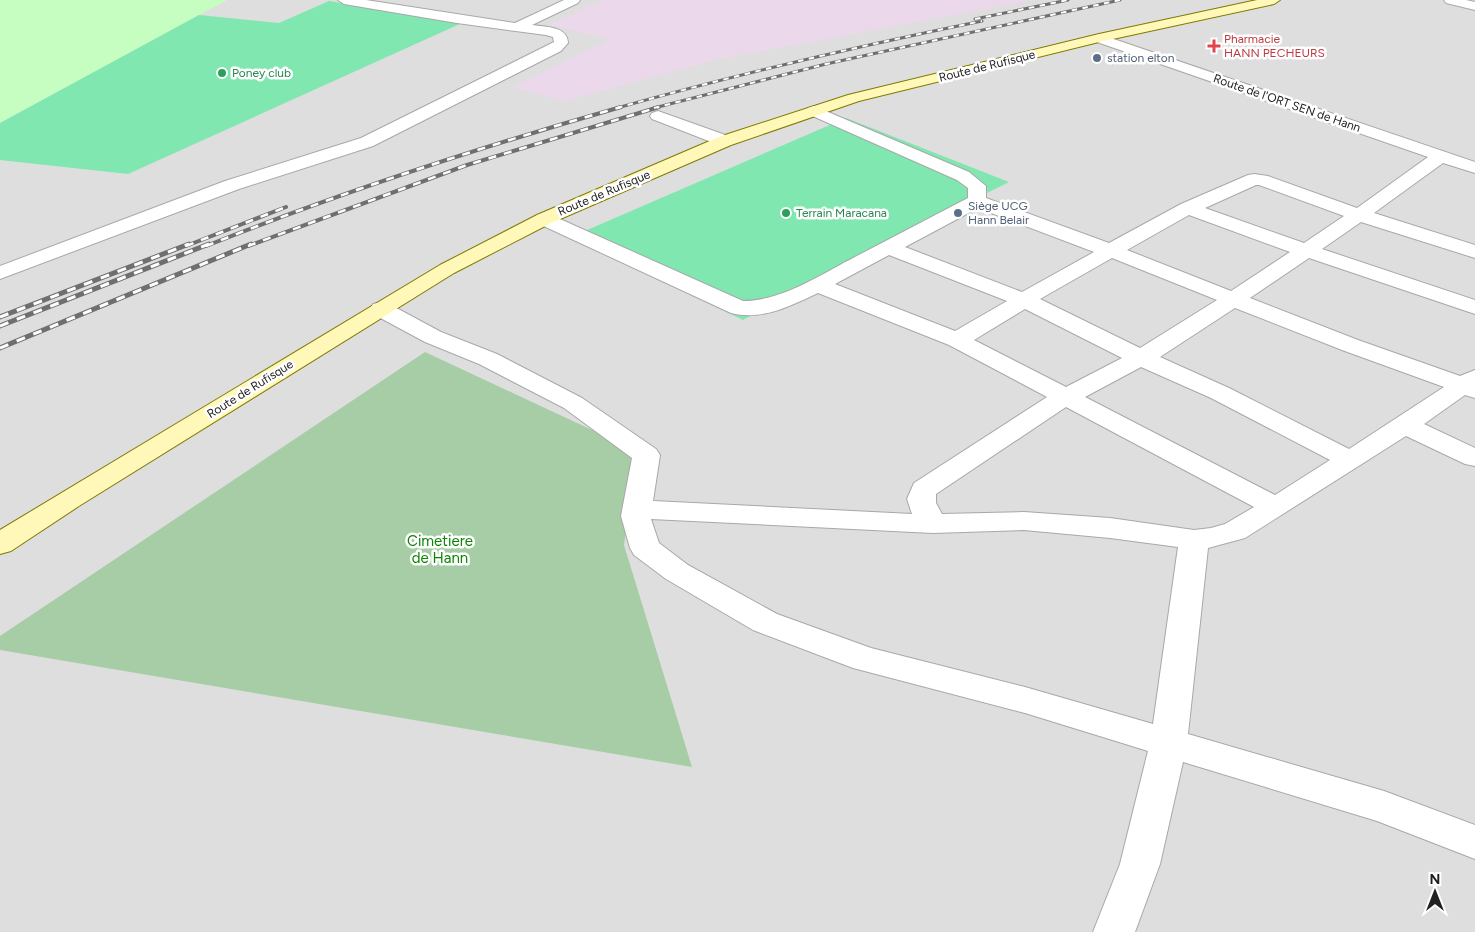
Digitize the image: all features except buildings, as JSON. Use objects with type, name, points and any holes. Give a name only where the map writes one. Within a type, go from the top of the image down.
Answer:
[{"type":"main road","name":"Route de Rufisque","points":[[0,544],[447,269],[544,219],[725,141],[854,98],[1099,38],[1274,0]]},
{"type":"street","points":[[0,273],[232,185],[367,142],[556,48],[561,43],[561,37],[558,34],[519,26],[457,19],[344,0]]},
{"type":"street","points":[[519,26],[574,0]]},
{"type":"street","points":[[1450,0],[1475,6]]},
{"type":"street","name":"Route de l'ORT SEN de Hann","points":[[1099,38],[1475,168]]},
{"type":"street","points":[[814,110],[963,176],[977,186],[978,201]]},
{"type":"street","points":[[658,116],[725,141]]},
{"type":"street","points":[[933,524],[921,503],[920,496],[924,489],[1051,405],[1163,346],[1230,299],[1359,215],[1441,156]]},
{"type":"street","points":[[957,340],[1188,208],[1254,179],[1262,180],[1359,215],[1475,252]]},
{"type":"street","points":[[544,219],[740,308],[758,308],[774,305],[816,285],[978,201],[1111,251],[1230,299],[1472,385]]},
{"type":"street","points":[[1188,208],[1304,250],[1475,307]]},
{"type":"street","points":[[889,248],[1024,300],[1142,358],[1220,392],[1350,460]]},
{"type":"street","points":[[816,285],[957,340],[1276,507]]},
{"type":"street","points":[[380,309],[433,337],[488,359],[573,403],[646,455],[636,509],[640,534],[645,548],[677,572],[765,622],[865,659],[1025,700],[1384,807],[1475,842]]},
{"type":"street","points":[[636,509],[933,524],[1024,521],[1110,528],[1194,540],[1213,538],[1235,531],[1276,507],[1472,385]]},
{"type":"street","points":[[1405,425],[1475,458]]},
{"type":"street","points":[[1114,932],[1140,864],[1169,742],[1194,540]]},
{"type":"shaded area","points":[[0,0],[1475,0],[1475,932],[0,932]]},
{"type":"shaded area","points":[[602,0],[1033,0],[718,59],[564,101],[513,87],[610,39],[549,25]]},
{"type":"green space","points":[[0,0],[227,0],[0,123]]},
{"type":"green space","name":"Poney club","points":[[329,1],[462,23],[128,174],[0,160],[0,123],[199,15],[279,23]]},
{"type":"green space","name":"Terrain Maracana","points":[[846,118],[1009,182],[889,242],[743,320],[571,237]]},
{"type":"green space","name":"Cimetiere de Hann","points":[[425,352],[637,451],[624,545],[692,767],[0,650],[0,636]]},
{"type":"railway","points":[[975,19],[1068,0]]},
{"type":"railway","points":[[654,108],[826,64],[1120,0]]},
{"type":"railway","points":[[617,108],[799,61],[982,21]]},
{"type":"railway","points":[[206,246],[412,171],[621,107]]},
{"type":"railway","points":[[248,246],[467,165],[659,107]]},
{"type":"railway","points":[[186,246],[286,207]]},
{"type":"railway","points":[[0,317],[189,244]]},
{"type":"railway","points":[[0,326],[209,244]]},
{"type":"railway","points":[[0,348],[251,244]]},
{"type":"place","name":"Pharmacie HANN PECHEURS","points":[[1214,46]]},
{"type":"place","name":"station elton","points":[[1097,58]]},
{"type":"place","name":"Poney club","points":[[222,73]]},
{"type":"place","name":"Terrain Maracana","points":[[786,213]]},
{"type":"place","name":"Siège UCG Hann Belair","points":[[958,213]]}]
